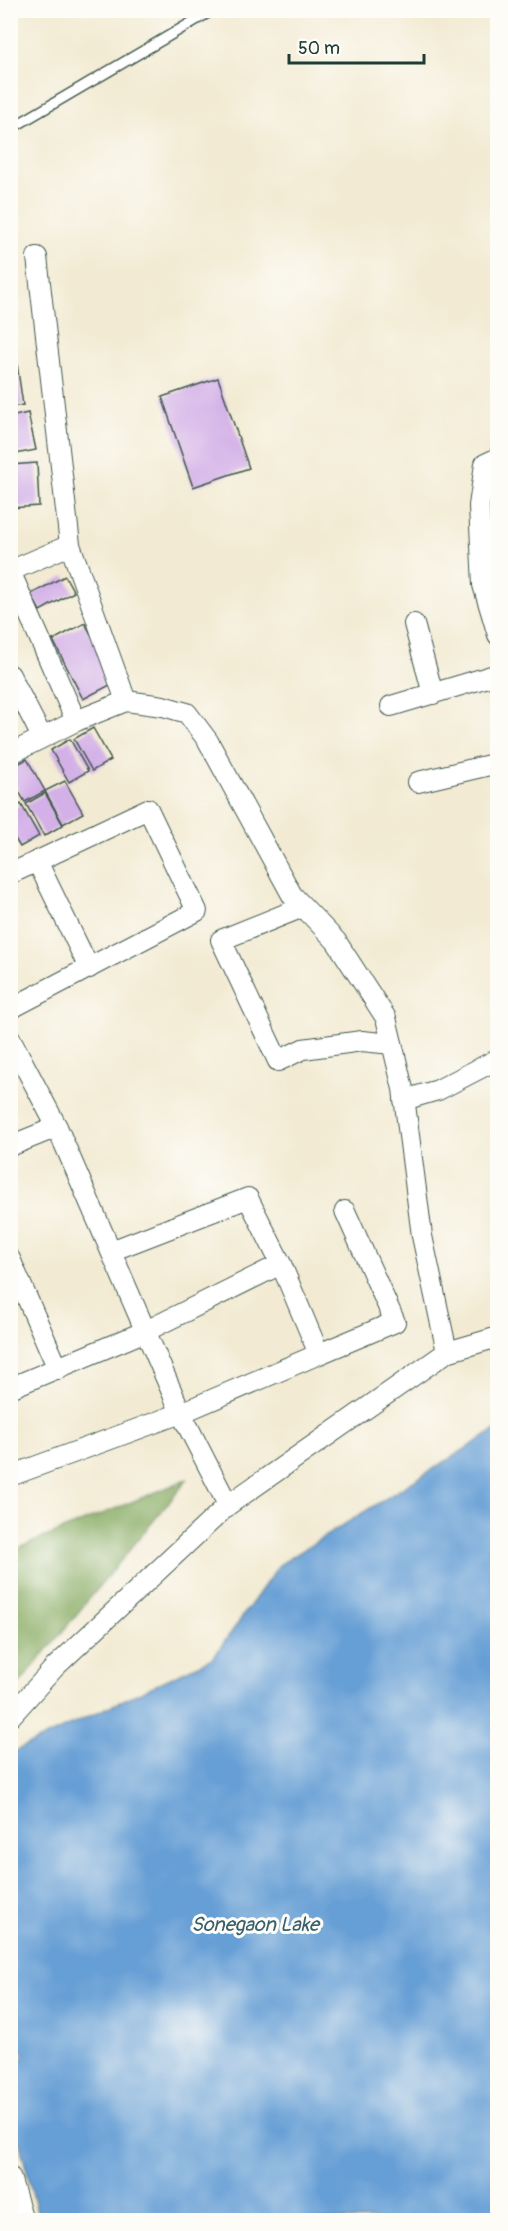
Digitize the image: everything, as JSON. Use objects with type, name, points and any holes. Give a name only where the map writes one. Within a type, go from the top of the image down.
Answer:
[{"type":"street","points":[[37,257],[70,545],[126,700]]},
{"type":"street","points":[[497,632],[483,585],[490,561],[479,506],[486,464],[498,458]]},
{"type":"street","points":[[70,545],[10,571],[76,721]]},
{"type":"street","points":[[414,624],[433,694]]},
{"type":"street","points":[[391,706],[498,674]]},
{"type":"street","points":[[10,675],[42,737]]},
{"type":"street","points":[[10,754],[76,721],[126,700],[163,706],[187,714],[208,741],[292,895],[336,941],[386,1018],[404,1100],[422,1236],[447,1352]]},
{"type":"street","points":[[418,782],[498,763]]},
{"type":"street","points":[[10,874],[148,809],[197,911],[10,1009]]},
{"type":"street","points":[[37,861],[89,968]]},
{"type":"street","points":[[303,907],[221,940],[278,1060],[303,1049],[362,1041],[392,1044]]},
{"type":"street","points":[[10,1038],[57,1127],[181,1413],[228,1505]]},
{"type":"street","points":[[404,1100],[438,1090],[498,1059]]},
{"type":"street","points":[[10,1146],[57,1127]]},
{"type":"street","points":[[111,1251],[248,1198],[281,1264],[319,1354]]},
{"type":"street","points":[[11,1475],[181,1413],[395,1322],[345,1211]]},
{"type":"street","points":[[10,1259],[58,1369]]},
{"type":"street","points":[[10,1388],[146,1330],[281,1264]]},
{"type":"street","points":[[10,1717],[55,1667],[228,1505],[447,1352],[498,1337]]},
{"type":"street","points":[[10,2177],[23,2220]]},
{"type":"lane","points":[[10,129],[213,10]]},
{"type":"green space","points":[[188,1479],[11,1694],[11,1551]]},
{"type":"water","name":"Sonegaon Lake","points":[[497,1429],[497,2220],[80,2220],[77,2215],[38,2215],[11,2110],[11,2065],[24,2057],[10,2016],[11,1753],[213,1658],[279,1565]]},
{"type":"building","points":[[12,323],[16,354],[10,354],[10,324]]},
{"type":"building","points":[[17,364],[23,405],[10,407],[10,365]]},
{"type":"building","points":[[218,378],[249,468],[193,487],[162,397]]},
{"type":"building","points":[[28,413],[36,450],[10,455],[10,417]]},
{"type":"building","points":[[37,463],[39,506],[10,508],[10,465]]},
{"type":"building","points":[[65,576],[74,592],[40,611],[31,594]]},
{"type":"building","points":[[85,623],[116,682],[83,699],[53,640]]},
{"type":"building","points":[[93,728],[111,760],[92,771],[74,739]]},
{"type":"building","points":[[70,739],[88,771],[69,782],[51,750]]},
{"type":"building","points":[[27,759],[45,791],[25,802],[10,776],[10,768]]},
{"type":"building","points":[[65,781],[83,813],[63,824],[45,791]]},
{"type":"building","points":[[45,793],[63,825],[44,836],[26,804]]},
{"type":"building","points":[[21,804],[39,836],[20,847],[10,831],[10,810]]}]
